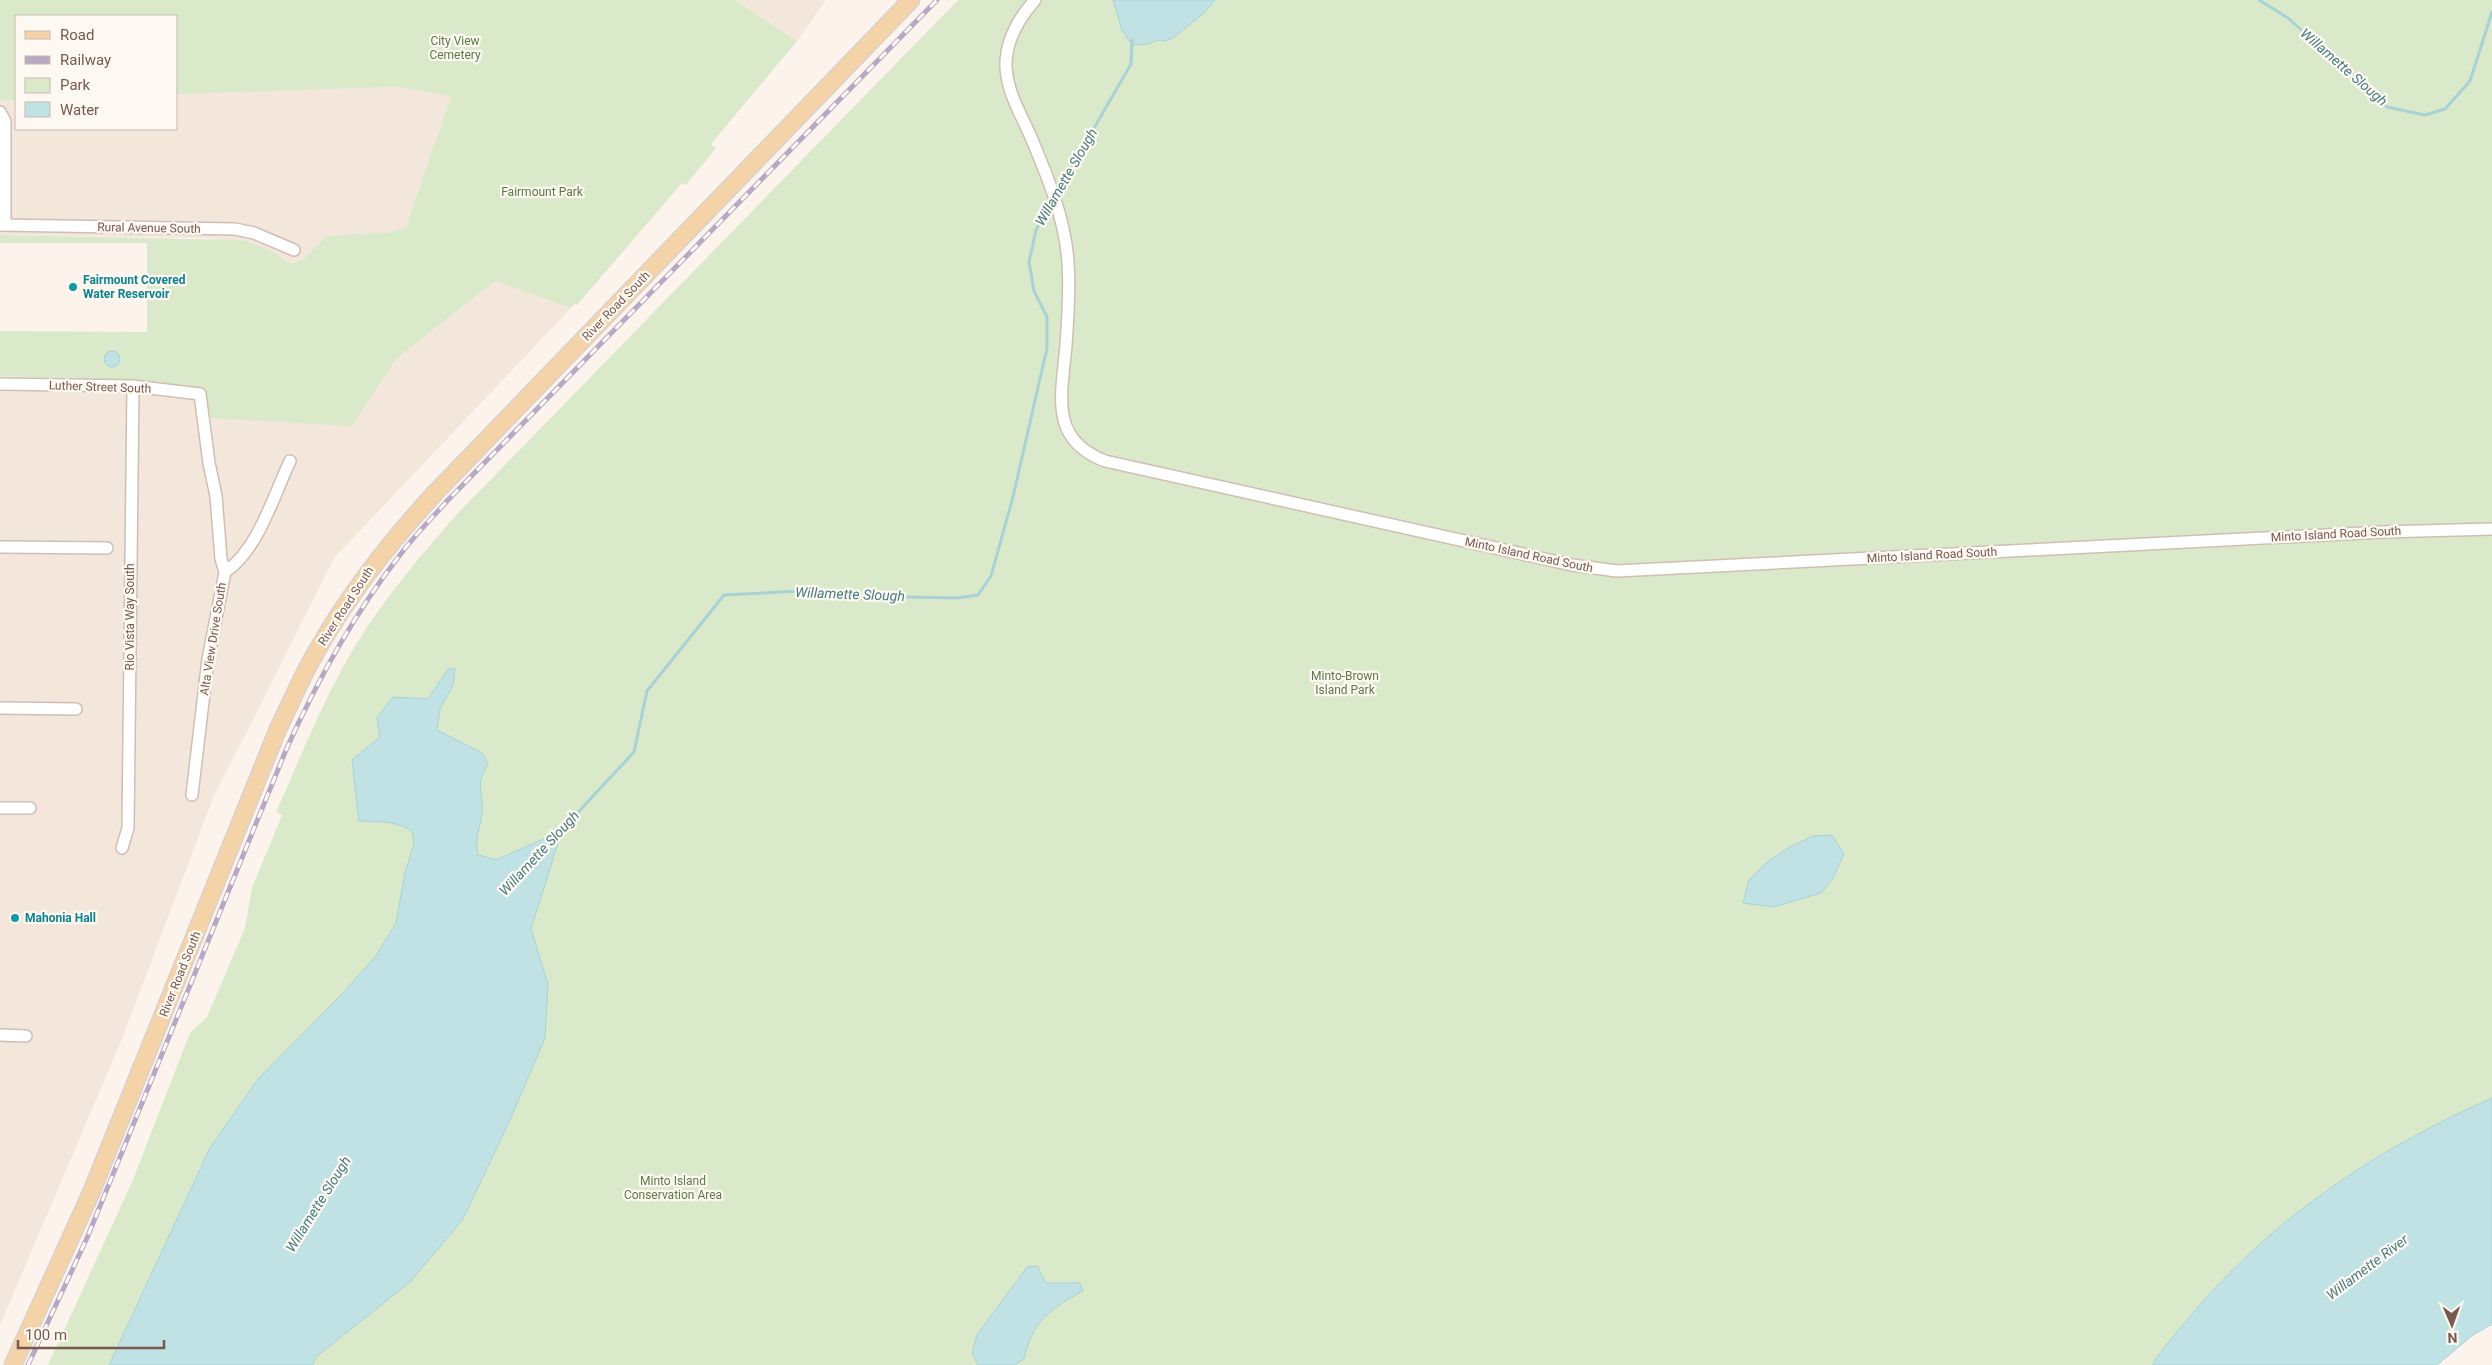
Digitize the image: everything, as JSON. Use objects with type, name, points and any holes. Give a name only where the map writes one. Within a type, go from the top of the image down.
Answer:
[{"type":"main road","name":"River Road South","points":[[13,1365],[91,1193],[278,729],[310,662],[351,595],[385,548],[435,493],[911,0]]},
{"type":"street","name":"Minto Island Road South","points":[[1035,0],[1013,32],[1006,66],[1014,105],[1031,138],[1066,236],[1068,272],[1067,323],[1060,402],[1066,429],[1079,446],[1096,457],[1203,483],[1587,568],[1617,571],[2392,531],[2492,529]]},
{"type":"street","points":[[0,112],[5,121],[2,225]]},
{"type":"street","name":"Rural Avenue South","points":[[2,225],[236,229],[254,233],[294,250]]},
{"type":"street","name":"Luther Street South","points":[[0,384],[133,386],[200,394]]},
{"type":"street","name":"Rio Vista Way South","points":[[122,848],[128,828],[133,386]]},
{"type":"street","name":"Alta View Drive South","points":[[192,795],[208,659],[224,572],[221,559],[216,496],[206,449],[200,394]]},
{"type":"street","points":[[224,572],[236,564],[249,549],[290,461]]},
{"type":"street","points":[[0,547],[107,548]]},
{"type":"street","points":[[0,708],[76,709]]},
{"type":"street","points":[[0,808],[30,808]]},
{"type":"street","points":[[0,1035],[26,1036]]},
{"type":"shaded area","points":[[735,0],[826,0],[797,41]]},
{"type":"shaded area","points":[[397,87],[451,96],[406,227],[391,232],[326,236],[303,260],[295,263],[288,262],[274,252],[212,238],[0,235],[0,101],[15,100],[15,130],[178,130],[178,94]]},
{"type":"shaded area","points":[[495,281],[571,308],[334,558],[213,798],[122,1039],[0,1325],[0,376],[135,380],[148,385],[205,389],[352,426],[396,359]]},
{"type":"green space","name":"Fairmount Park","points":[[0,0],[735,0],[797,41],[711,144],[716,148],[686,185],[682,183],[577,305],[575,304],[571,308],[495,281],[396,359],[352,426],[211,418],[205,389],[148,385],[135,380],[0,376],[0,331],[147,332],[147,243],[0,243],[0,235],[243,240],[274,252],[288,262],[295,263],[303,260],[326,236],[391,232],[406,227],[451,96],[397,87],[178,94],[178,15],[15,15],[15,100],[0,101]]},
{"type":"green space","name":"Minto-Brown Island Park","points":[[958,0],[2492,0],[2492,1098],[2450,1117],[2370,1161],[2296,1213],[2261,1242],[2228,1274],[2197,1308],[2152,1365],[312,1365],[548,984],[531,929],[558,843],[552,835],[496,860],[478,855],[475,839],[482,812],[479,779],[482,753],[437,730],[440,709],[453,685],[428,699],[380,737],[359,821],[393,822],[412,832],[414,843],[405,873],[396,923],[375,957],[340,996],[258,1079],[210,1148],[109,1365],[48,1365],[132,1182],[190,1033],[207,1017],[245,928],[252,888],[282,815],[276,812],[334,684],[368,626],[405,576],[458,513]]},
{"type":"water","points":[[1113,0],[1215,0],[1204,13],[1173,38],[1165,41],[1157,40],[1149,44],[1132,45],[1122,30]]},
{"type":"water","points":[[112,351],[120,359],[112,367],[104,359]]},
{"type":"water","points":[[448,669],[455,669],[453,685],[440,709],[437,730],[482,753],[488,763],[480,784],[482,813],[477,838],[478,855],[496,860],[552,835],[558,843],[531,929],[548,984],[545,1038],[510,1120],[463,1219],[410,1282],[317,1356],[312,1365],[109,1365],[210,1148],[258,1079],[340,996],[375,957],[396,923],[405,873],[414,843],[412,832],[400,825],[359,821],[352,760],[380,737],[377,718],[393,697],[428,699]]},
{"type":"water","points":[[1832,835],[1844,854],[1832,880],[1821,893],[1774,907],[1743,903],[1749,880],[1766,863],[1788,848],[1813,836]]},
{"type":"water","name":"Willamette River","points":[[2492,1098],[2492,1324],[2473,1335],[2437,1365],[2152,1365],[2197,1308],[2228,1274],[2296,1214],[2332,1186],[2371,1161],[2450,1117]]},
{"type":"water","points":[[1037,1266],[1046,1283],[1080,1283],[1083,1291],[1061,1303],[1044,1317],[1032,1335],[1024,1359],[1014,1365],[978,1365],[972,1353],[977,1335],[1027,1267]]},
{"type":"waterway","name":"Willamette Slough","points":[[2259,0],[2288,18],[2387,107],[2425,115],[2445,109],[2470,81],[2492,12]]},
{"type":"waterway","name":"Willamette Slough","points":[[1056,194],[1131,64],[1132,40]]},
{"type":"waterway","name":"Willamette Slough","points":[[554,838],[634,752],[647,691],[724,595],[819,590],[856,596],[957,598],[978,595],[991,576],[1013,497],[1047,348],[1047,317],[1034,291],[1029,262],[1036,230],[1052,202]]},
{"type":"railway","points":[[28,1365],[87,1238],[286,750],[310,699],[351,625],[405,548],[448,500],[937,0]]},
{"type":"place","name":"Fairmount Covered Water Reservoir","points":[[73,287]]},
{"type":"place","name":"Mahonia Hall","points":[[15,918]]},
{"type":"park label","name":"City View Cemetery","points":[[455,48]]},
{"type":"park label","name":"Minto Island Conservation Area","points":[[673,1188]]}]
